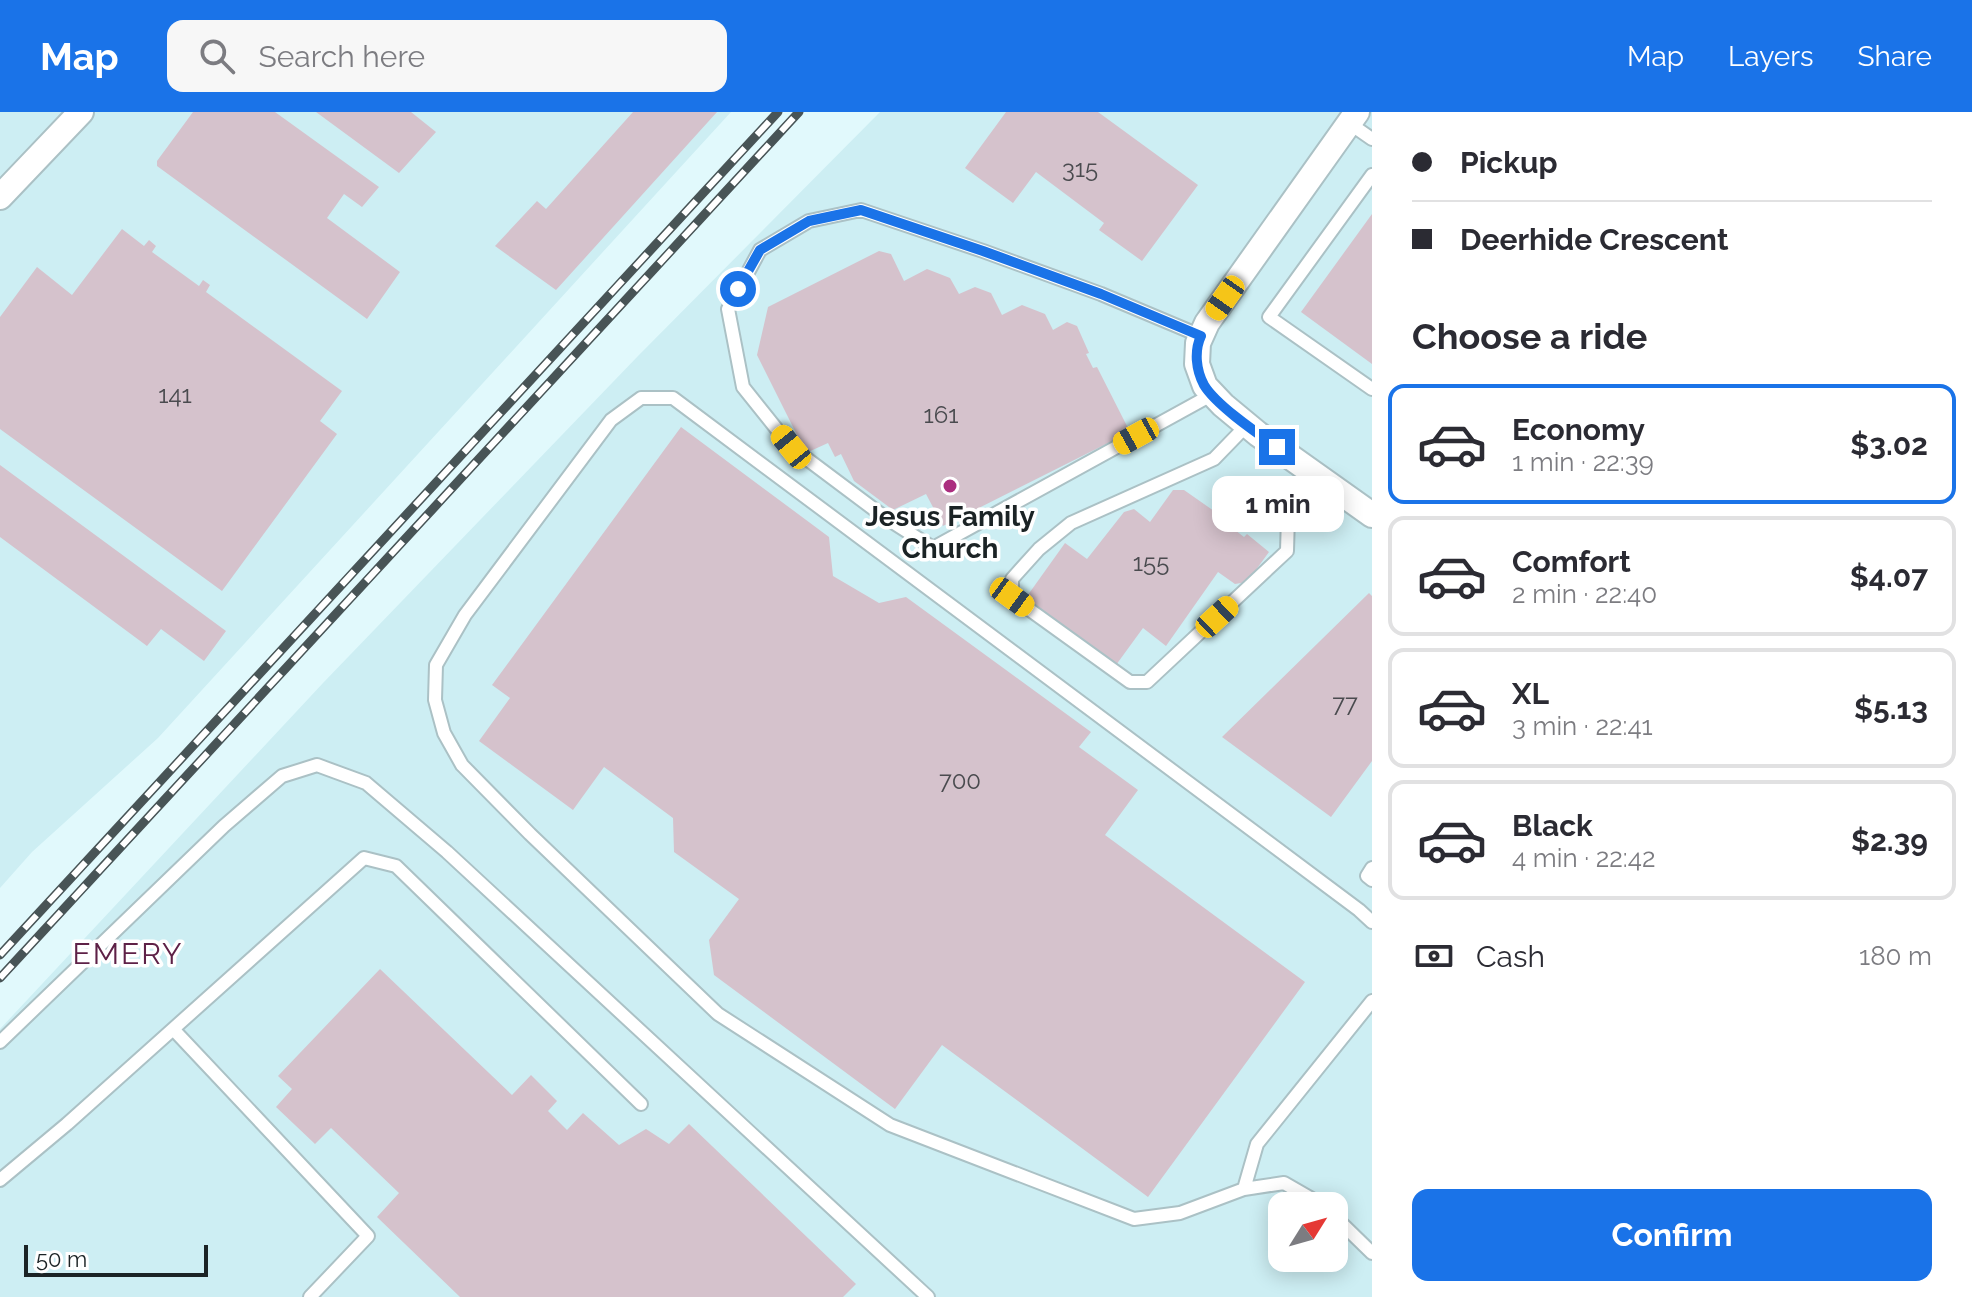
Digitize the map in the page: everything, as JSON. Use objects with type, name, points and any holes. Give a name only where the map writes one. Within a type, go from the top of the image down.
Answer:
[{"type":"street","points":[[0,197],[81,112]]},
{"type":"street","points":[[1353,117],[1207,323],[1198,343],[1197,364],[1205,386],[1247,425],[1372,515]]},
{"type":"lane","points":[[1353,117],[1372,139]]},
{"type":"lane","points":[[1372,175],[1269,317],[1372,389]]},
{"type":"lane","points":[[1201,336],[1101,294],[861,210],[809,221],[760,250],[728,309],[743,387],[791,447],[883,516],[933,548],[1213,394]]},
{"type":"lane","points":[[1300,1192],[1284,1183],[1244,1189],[1180,1213],[1134,1219],[890,1125],[718,1014],[530,834],[462,765],[444,733],[435,700],[436,665],[465,615],[611,420],[641,398],[673,398],[1372,922]]},
{"type":"lane","points":[[1247,425],[1214,459],[1071,523],[1039,549],[1012,579],[1012,597],[1130,682],[1147,682],[1287,551],[1288,516],[1315,474]]},
{"type":"lane","points":[[0,1042],[224,826],[282,776],[317,765],[366,783],[447,852],[928,1297]]},
{"type":"lane","points":[[0,1180],[67,1124],[364,858],[396,866],[641,1104]]},
{"type":"lane","points":[[1372,868],[1367,876],[1372,880]]},
{"type":"lane","points":[[1244,1189],[1257,1144],[1372,1001]]},
{"type":"lane","points":[[173,1029],[368,1236],[310,1297]]},
{"type":"lane","points":[[1348,1230],[1372,1253]]},
{"type":"shaded area","points":[[0,112],[731,112],[158,738],[32,852],[0,888]]},
{"type":"shaded area","points":[[880,112],[1372,112],[1372,1297],[0,1297],[0,1029],[323,683],[638,356]]},
{"type":"building","points":[[193,112],[275,112],[379,187],[362,207],[344,194],[327,218],[400,272],[367,319],[157,166],[157,161]]},
{"type":"building","points":[[316,112],[411,112],[436,132],[399,173]]},
{"type":"building","points":[[633,112],[717,112],[556,290],[495,246],[537,201],[546,209]]},
{"type":"building","points":[[1006,112],[1098,112],[1198,185],[1142,261],[1099,230],[1104,223],[1036,172],[1013,203],[965,168]]},
{"type":"building","points":[[1372,214],[1372,364],[1301,312]]},
{"type":"building","points":[[122,229],[144,246],[149,240],[156,246],[152,252],[199,286],[203,280],[210,285],[206,292],[342,391],[320,421],[337,434],[222,591],[0,429],[0,317],[37,267],[72,295]]},
{"type":"building","points":[[879,251],[891,254],[904,281],[927,269],[950,278],[959,294],[975,287],[991,293],[1002,315],[1022,305],[1045,314],[1053,330],[1067,322],[1077,326],[1093,368],[1097,367],[1130,432],[943,526],[926,494],[893,510],[854,481],[841,454],[835,457],[828,443],[806,453],[757,355],[768,307]]},
{"type":"building","points":[[681,427],[829,537],[833,576],[879,603],[906,597],[1091,732],[1079,747],[1138,790],[1105,835],[1305,982],[1148,1197],[942,1045],[895,1109],[714,975],[709,940],[739,899],[674,852],[673,818],[604,767],[573,810],[479,741],[510,698],[492,685]]},
{"type":"building","points":[[0,465],[226,631],[204,661],[161,629],[147,646],[0,537]]},
{"type":"building","points":[[1173,490],[1184,490],[1224,518],[1222,520],[1244,537],[1247,534],[1269,552],[1247,582],[1235,584],[1218,572],[1166,646],[1143,628],[1116,665],[1025,599],[1065,543],[1087,559],[1124,512],[1134,509],[1150,522]]},
{"type":"building","points":[[1369,593],[1372,596],[1372,761],[1331,817],[1222,737]]},
{"type":"building","points":[[380,969],[512,1095],[531,1075],[557,1101],[548,1111],[567,1130],[583,1113],[619,1145],[646,1129],[669,1144],[689,1124],[856,1284],[843,1297],[460,1297],[377,1217],[399,1193],[331,1128],[315,1144],[276,1107],[292,1089],[278,1076]]},
{"type":"railway","points":[[0,955],[778,112]]},
{"type":"railway","points":[[0,978],[799,112]]},
{"type":"place","name":"Jesus Family Church","points":[[950,486]]},
{"type":"district","name":"EMERY","points":[[128,953]]},
{"type":"route","points":[[738,289],[760,250],[809,221],[861,210],[1101,294],[1201,336],[1197,364],[1205,386],[1223,405],[1277,447]]}]
